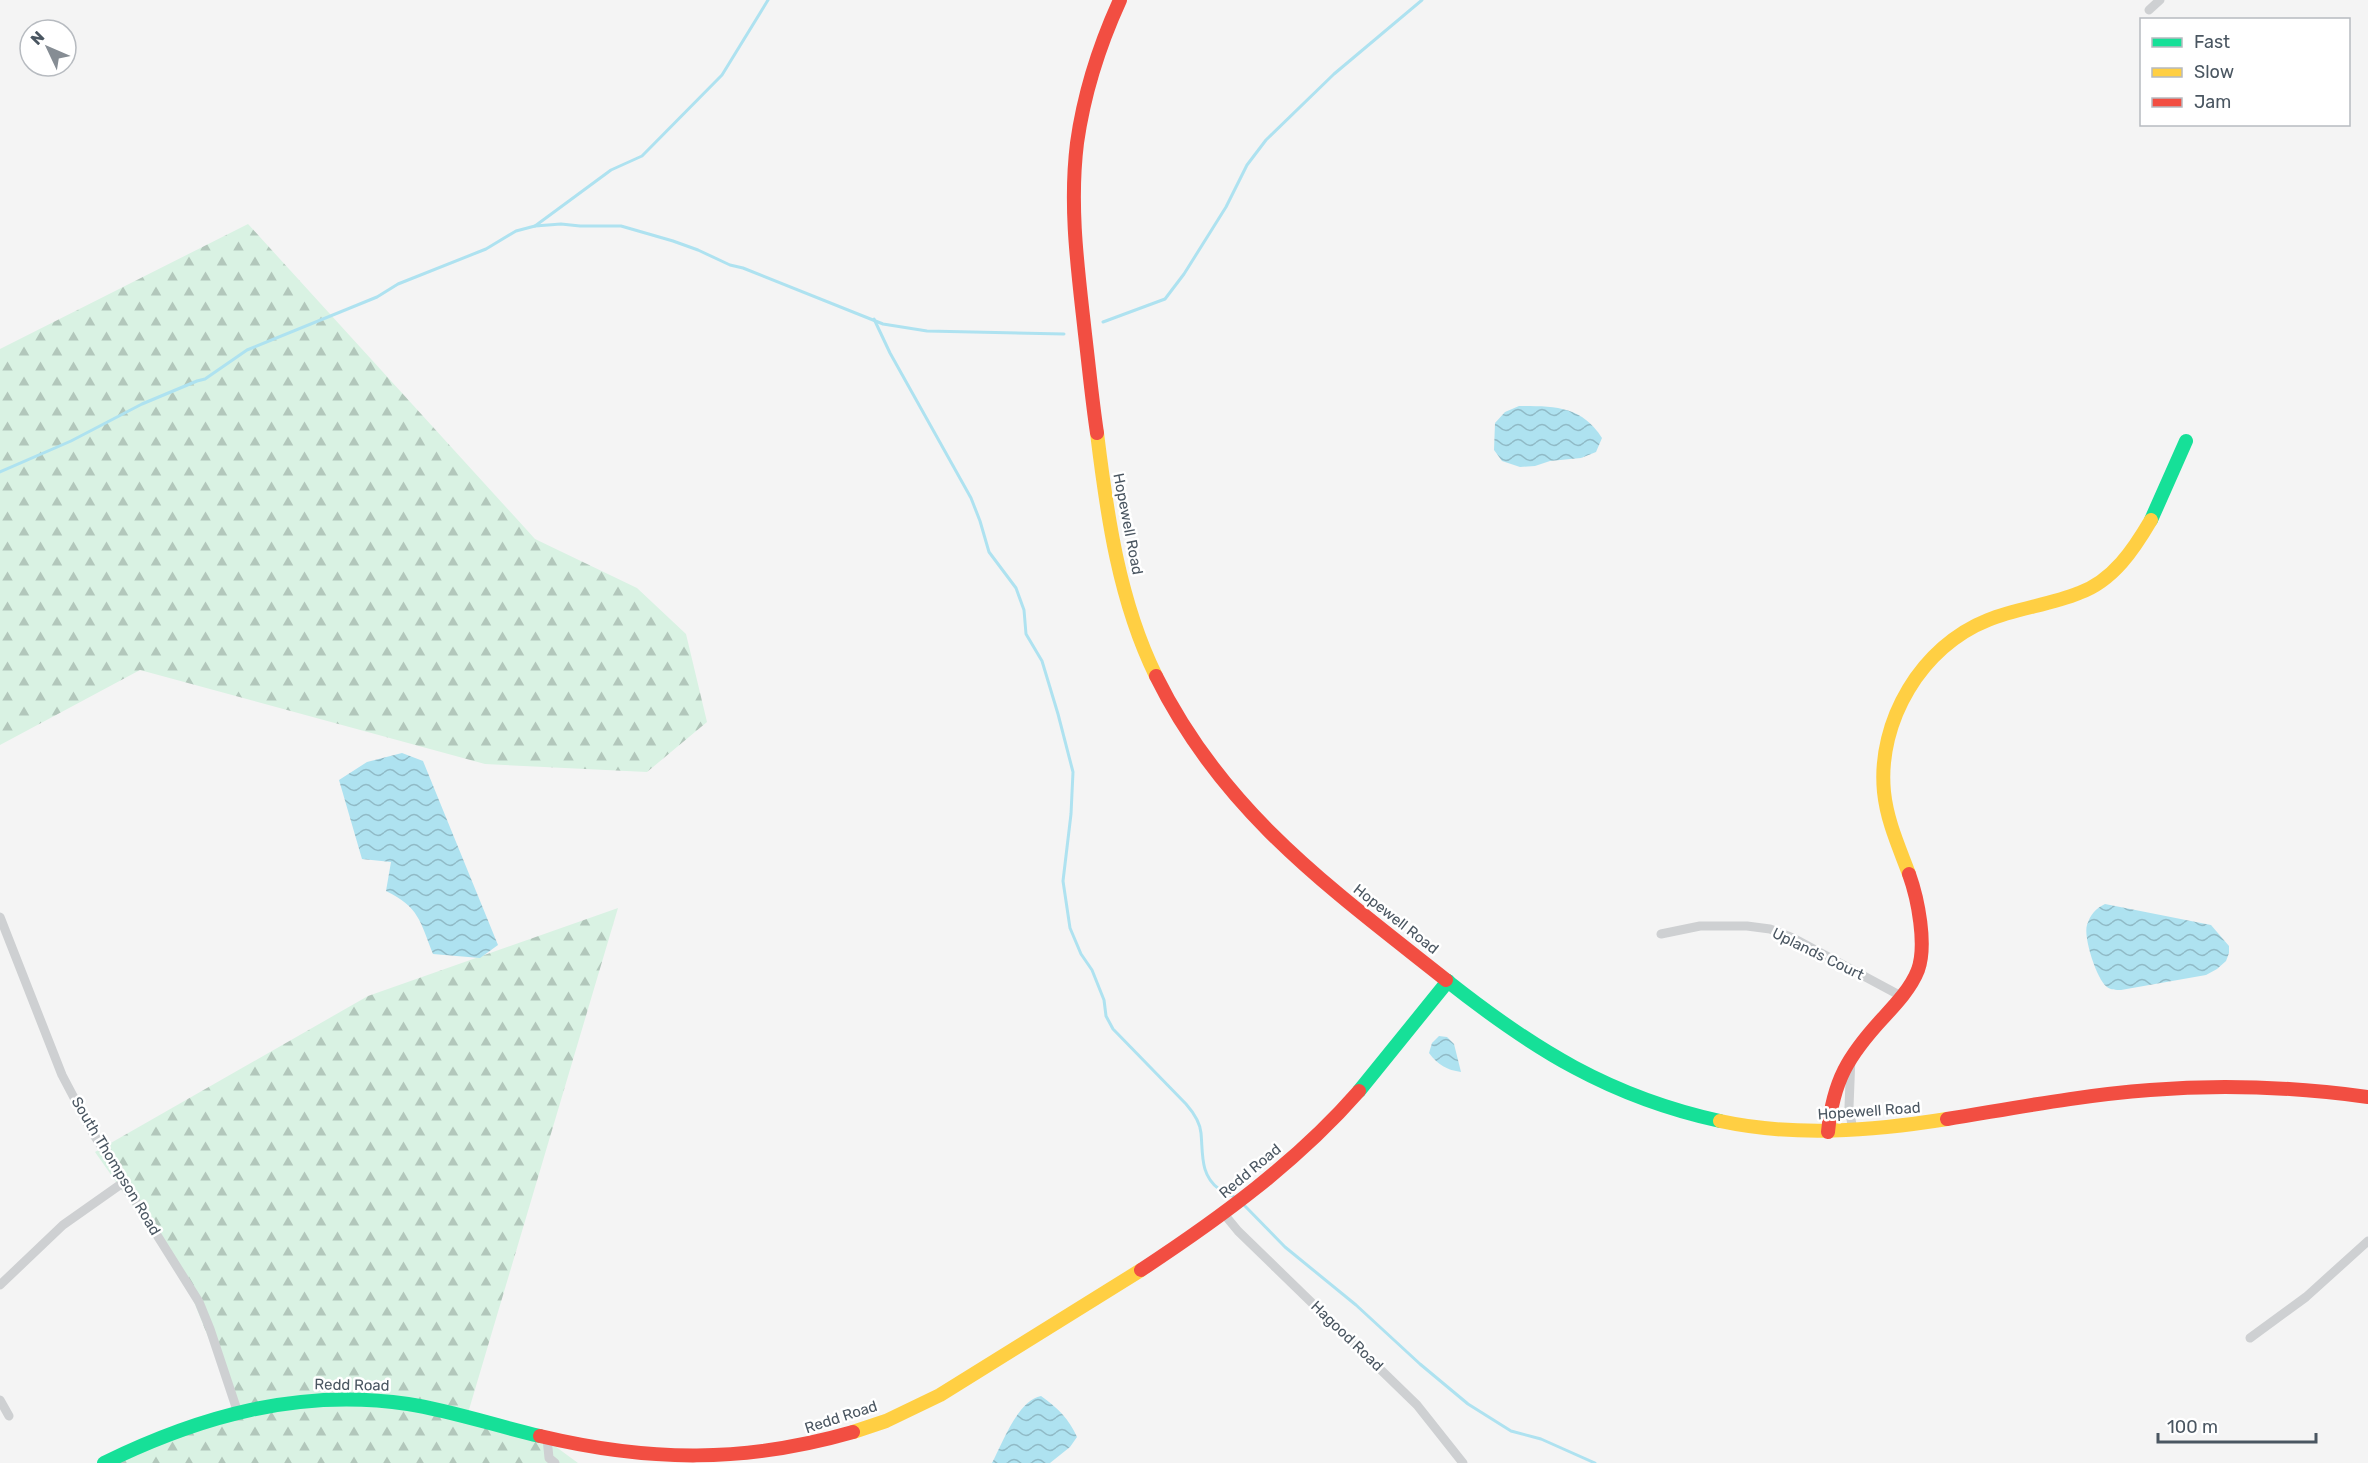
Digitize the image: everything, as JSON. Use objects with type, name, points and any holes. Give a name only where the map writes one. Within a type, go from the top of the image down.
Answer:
[{"type":"street","name":"Hopewell Road","points":[[1120,0],[1102,41],[1088,85],[1077,138],[1072,184],[1074,238],[1098,454],[1110,533],[1131,614],[1153,671],[1186,731],[1214,772],[1249,814],[1326,885],[1492,1017],[1561,1062],[1628,1094],[1680,1112],[1724,1122],[1779,1130],[1853,1131],[1906,1126],[2120,1092],[2188,1087],[2259,1087],[2368,1097]]},
{"type":"street","points":[[2149,10],[2160,0]]},
{"type":"street","points":[[1828,1132],[1834,1088],[1851,1056],[1916,977],[1921,956],[1916,897],[1887,814],[1882,787],[1885,746],[1898,710],[1910,687],[1930,659],[1963,630],[1996,615],[2078,595],[2096,586],[2110,574],[2128,556],[2142,535],[2186,441]]},
{"type":"street","name":"South Thompson Road","points":[[0,917],[62,1075],[91,1130],[199,1302],[237,1410]]},
{"type":"street","name":"Uplands Court","points":[[1661,934],[1700,926],[1748,926],[1770,929],[1793,938],[1901,996]]},
{"type":"street","name":"Redd Road","points":[[104,1463],[144,1443],[194,1423],[237,1410],[274,1403],[311,1400],[353,1399],[392,1402],[456,1412],[547,1438],[606,1451],[671,1457],[764,1454],[855,1432],[916,1408],[965,1380],[1138,1272],[1224,1214],[1324,1130],[1448,981]]},
{"type":"street","points":[[1851,1056],[1849,1107],[1853,1131]]},
{"type":"street","points":[[0,1285],[63,1225],[124,1182]]},
{"type":"street","name":"Hagood Road","points":[[1224,1214],[1238,1231],[1418,1405],[1463,1463]]},
{"type":"street","points":[[2250,1338],[2306,1297],[2368,1241]]},
{"type":"street","points":[[0,1400],[9,1416]]},
{"type":"street","points":[[547,1438],[549,1458],[555,1463]]},
{"type":"green space","points":[[248,224],[535,539],[637,588],[686,634],[707,722],[647,772],[485,764],[140,670],[0,745],[0,349]]},
{"type":"green space","points":[[618,908],[468,1413],[548,1441],[578,1463],[102,1463],[237,1413],[185,1280],[95,1152],[368,996]]},
{"type":"water","points":[[1519,406],[1544,406],[1576,414],[1594,427],[1602,438],[1596,452],[1581,458],[1550,461],[1535,466],[1520,467],[1502,461],[1494,450],[1495,423],[1505,412]]},
{"type":"water","points":[[402,753],[423,761],[498,945],[480,958],[433,954],[421,924],[412,909],[386,891],[391,862],[362,859],[339,780],[367,762]]},
{"type":"water","points":[[2105,904],[2211,925],[2229,946],[2226,961],[2206,975],[2121,990],[2109,988],[2103,983],[2095,967],[2086,931],[2092,915]]},
{"type":"water","points":[[1439,1036],[1447,1037],[1454,1044],[1461,1072],[1443,1066],[1429,1053],[1432,1043]]},
{"type":"water","points":[[1041,1396],[1062,1414],[1074,1431],[1077,1437],[1070,1447],[1050,1463],[992,1463],[1018,1414],[1025,1405]]},
{"type":"waterway","points":[[535,226],[611,170],[642,156],[722,75],[768,0]]},
{"type":"waterway","points":[[1103,322],[1165,299],[1184,274],[1226,207],[1247,165],[1266,140],[1334,74],[1422,0]]},
{"type":"waterway","points":[[0,472],[71,441],[142,404],[205,379],[247,350],[377,297],[398,284],[486,249],[516,231],[535,226],[561,224],[621,226],[698,250],[730,265],[743,268],[883,324],[927,331],[1064,334]]},
{"type":"waterway","points":[[874,319],[890,353],[971,498],[989,552],[1016,588],[1024,610],[1026,634],[1042,661],[1073,772],[1071,814],[1063,881],[1070,928],[1081,954],[1092,970],[1104,1000],[1106,1016],[1113,1029],[1191,1110],[1198,1121],[1205,1171],[1208,1177],[1219,1189],[1236,1198]]},
{"type":"waterway","points":[[1243,1204],[1285,1247],[1356,1305],[1420,1364],[1468,1404],[1511,1431],[1541,1439],[1595,1463]]},
{"type":"traffic: fast","points":[[2151,520],[2186,441]]},
{"type":"traffic: fast","points":[[1446,980],[1510,1028],[1574,1067],[1643,1099],[1720,1121]]},
{"type":"traffic: fast","points":[[1359,1091],[1448,981]]},
{"type":"traffic: fast","points":[[104,1463],[140,1446],[214,1419],[289,1403],[328,1400],[368,1400],[408,1404],[540,1436]]},
{"type":"traffic: slow","points":[[1097,433],[1116,557],[1133,618],[1156,676]]},
{"type":"traffic: slow","points":[[1909,874],[1888,813],[1884,792],[1884,765],[1888,739],[1896,713],[1924,667],[1964,632],[1988,620],[2068,597],[2102,581],[2130,553],[2151,520]]},
{"type":"traffic: slow","points":[[1720,1121],[1805,1131],[1890,1127],[1947,1119]]},
{"type":"traffic: slow","points":[[853,1432],[886,1421],[940,1395],[1141,1270]]},
{"type":"traffic: jam","points":[[1097,433],[1077,263],[1074,215],[1075,167],[1080,124],[1088,88],[1105,35],[1120,0]]},
{"type":"traffic: jam","points":[[1156,676],[1183,724],[1213,768],[1247,808],[1321,879],[1446,980]]},
{"type":"traffic: jam","points":[[1828,1132],[1834,1098],[1844,1070],[1860,1045],[1907,989],[1918,970],[1922,948],[1920,922],[1909,874]]},
{"type":"traffic: jam","points":[[1947,1119],[2074,1098],[2177,1088],[2259,1087],[2368,1097]]},
{"type":"traffic: jam","points":[[1141,1270],[1256,1188],[1310,1142],[1359,1091]]},
{"type":"traffic: jam","points":[[540,1436],[620,1451],[697,1455],[735,1454],[774,1449],[853,1432]]}]
